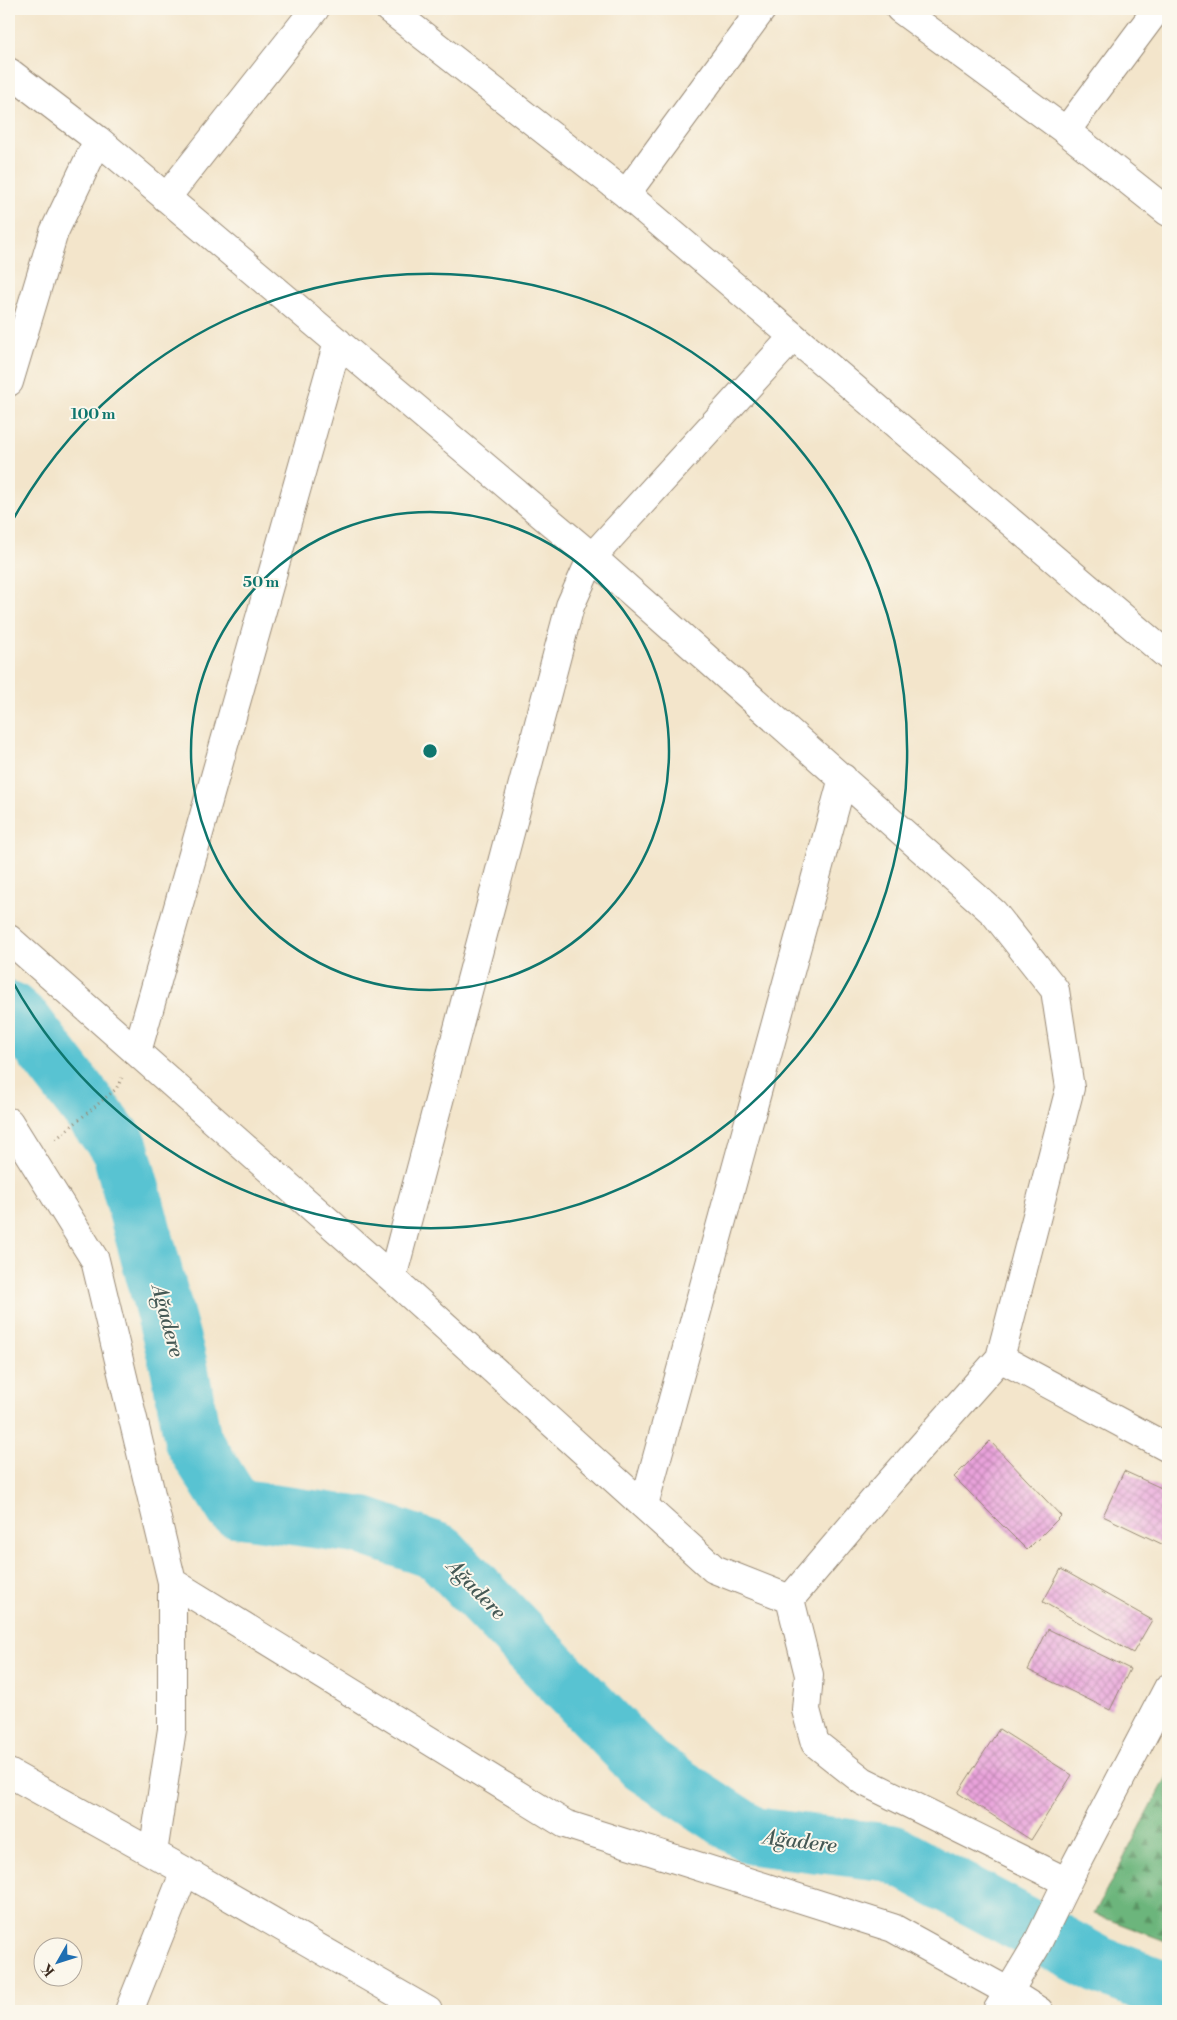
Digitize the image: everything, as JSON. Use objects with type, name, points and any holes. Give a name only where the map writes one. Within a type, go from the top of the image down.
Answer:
[{"type":"street","points":[[166,198],[315,9]]},
{"type":"street","points":[[389,9],[626,194],[1168,656]]},
{"type":"street","points":[[626,194],[762,9]]},
{"type":"street","points":[[900,9],[1066,131],[1168,212]]},
{"type":"street","points":[[1066,131],[1157,9]]},
{"type":"street","points":[[9,72],[98,140],[592,557],[994,913],[1055,990],[1070,1088],[1000,1358],[874,1500],[790,1599]]},
{"type":"street","points":[[9,382],[54,232],[98,140]]},
{"type":"street","points":[[392,1278],[570,606],[592,557],[793,337]]},
{"type":"street","points":[[137,1052],[338,342]]},
{"type":"street","points":[[644,1505],[842,778]]},
{"type":"street","points":[[9,939],[392,1278],[714,1569],[790,1599]]},
{"type":"street","points":[[9,1122],[95,1260],[172,1582],[172,1729],[153,1853]]},
{"type":"street","points":[[1000,1358],[1168,1448]]},
{"type":"street","points":[[172,1582],[565,1824],[893,1928],[1003,2002],[1039,2011]]},
{"type":"street","points":[[790,1599],[809,1676],[806,1710],[815,1743],[863,1781],[1063,1891]]},
{"type":"street","points":[[1003,2002],[1035,1948],[1168,1688]]},
{"type":"street","points":[[9,1772],[428,2011]]},
{"type":"street","points":[[129,2011],[185,1871]]},
{"type":"path","points":[[31,1157],[71,1128],[116,1089],[137,1052]]},
{"type":"green space","points":[[1168,1775],[1168,1942],[1094,1914]]},
{"type":"building","points":[[990,1441],[1061,1516],[1027,1550],[954,1477]]},
{"type":"building","points":[[1124,1471],[1168,1491],[1168,1547],[1103,1516]]},
{"type":"building","points":[[1061,1569],[1152,1620],[1133,1653],[1043,1602]]},
{"type":"building","points":[[1048,1629],[1130,1669],[1110,1710],[1028,1670]]},
{"type":"building","points":[[999,1729],[1072,1775],[1031,1840],[958,1793]]},
{"type":"waterway","name":"Ağadere","points":[[9,1010],[24,1023],[120,1148],[179,1366],[193,1441],[235,1508],[363,1526],[439,1552],[645,1765],[753,1836],[891,1853],[1099,1965],[1168,1991]]}]
